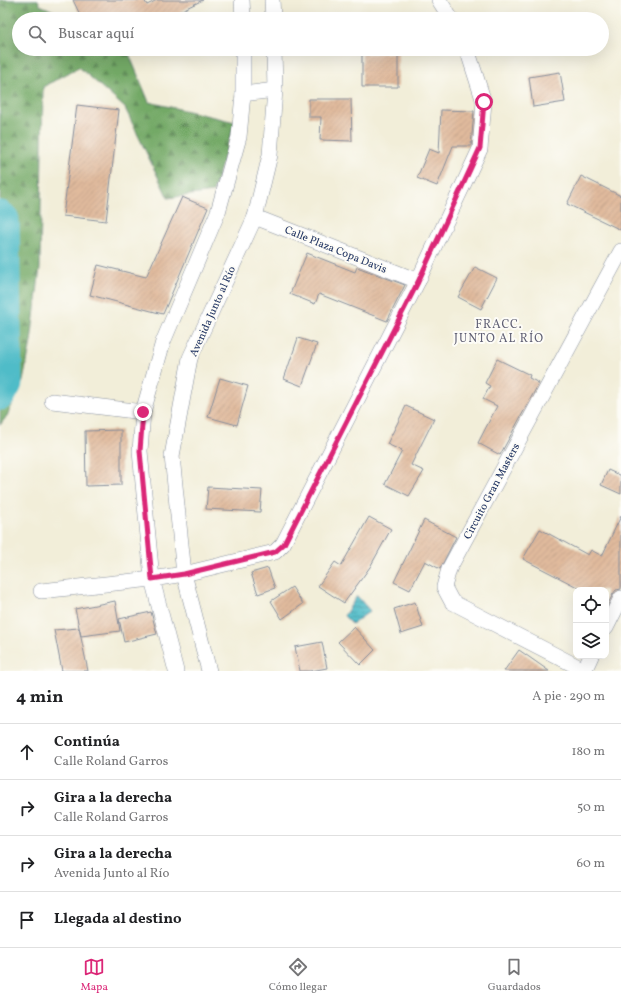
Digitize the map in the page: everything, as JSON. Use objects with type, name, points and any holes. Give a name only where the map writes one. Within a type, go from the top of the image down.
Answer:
[{"type":"street","points":[[242,0],[243,12]]},
{"type":"street","points":[[272,0],[273,12]]},
{"type":"street","points":[[439,0],[447,12]]},
{"type":"street","points":[[176,671],[152,579],[140,451],[143,412],[163,342],[218,212],[239,137],[244,94],[243,56]]},
{"type":"street","name":"Avenida Junto al Río","points":[[210,671],[184,574],[172,456],[190,358],[255,217],[270,155],[275,90],[274,56]]},
{"type":"street","points":[[41,591],[184,574],[275,552],[284,544],[418,282],[480,148],[484,102],[469,56]]},
{"type":"street","points":[[244,94],[275,90]]},
{"type":"street","name":"Calle Plaza Copa Davis","points":[[255,217],[418,282]]},
{"type":"street","name":"Circuito Gran Masters","points":[[584,671],[452,602],[444,587],[449,569],[621,251]]},
{"type":"street","points":[[52,401],[143,412]]},
{"type":"street","points":[[613,623],[621,598]]},
{"type":"street","points":[[584,671],[590,659]]},
{"type":"green space","points":[[0,0],[38,0],[40,5],[56,12],[12,12],[12,56],[130,56],[149,102],[235,122],[213,192],[168,198],[125,108],[79,67],[43,87],[40,268],[31,342],[23,381],[7,416],[0,425]]},
{"type":"water","points":[[357,596],[370,611],[352,624],[344,616]]},
{"type":"building","points":[[73,0],[144,0],[147,5],[157,0],[203,0],[181,12],[79,12]]},
{"type":"building","points":[[362,56],[398,56],[398,87],[362,87]]},
{"type":"building","points":[[560,72],[565,102],[533,107],[529,77]]},
{"type":"building","points":[[309,99],[351,99],[352,141],[320,140],[321,117],[309,117]]},
{"type":"building","points":[[77,105],[119,110],[106,221],[63,216]]},
{"type":"building","points":[[441,110],[474,111],[471,146],[453,146],[437,186],[417,178],[429,149],[439,153]]},
{"type":"building","points":[[581,176],[621,196],[621,230],[567,204]]},
{"type":"building","points":[[182,197],[208,208],[163,314],[90,295],[98,265],[146,277]]},
{"type":"building","points":[[307,253],[355,272],[357,267],[405,285],[387,321],[319,294],[315,304],[290,294]]},
{"type":"building","points":[[475,267],[497,278],[481,309],[458,297]]},
{"type":"building","points":[[298,338],[317,344],[302,386],[284,379]]},
{"type":"building","points":[[497,359],[530,375],[529,378],[539,383],[500,455],[478,443],[497,406],[483,399],[490,386],[485,383]]},
{"type":"building","points":[[220,378],[248,386],[237,425],[208,417]]},
{"type":"building","points":[[406,406],[434,419],[411,465],[424,471],[409,496],[385,484],[402,451],[387,444]]},
{"type":"building","points":[[121,430],[121,485],[86,486],[85,431]]},
{"type":"building","points":[[608,470],[621,476],[621,494],[601,485]]},
{"type":"building","points":[[208,487],[262,490],[260,512],[206,509]]},
{"type":"building","points":[[621,516],[621,589],[616,590],[609,602],[609,587],[577,587],[523,559],[540,529],[588,555],[591,550],[602,556]]},
{"type":"building","points":[[369,517],[391,529],[370,567],[344,603],[318,586],[335,562],[341,566]]},
{"type":"building","points":[[424,520],[456,537],[440,569],[425,561],[410,590],[394,582]]},
{"type":"building","points":[[268,568],[275,588],[258,594],[251,573]]},
{"type":"building","points":[[292,587],[303,604],[282,619],[271,601]]},
{"type":"building","points":[[115,601],[120,631],[81,636],[75,609]]},
{"type":"building","points":[[415,602],[423,627],[401,634],[394,609]]},
{"type":"building","points":[[151,612],[157,634],[124,642],[119,619]]},
{"type":"building","points":[[354,627],[375,650],[360,665],[338,642]]},
{"type":"building","points":[[79,628],[88,671],[62,671],[54,630]]},
{"type":"building","points":[[322,642],[327,668],[311,671],[300,671],[295,647]]},
{"type":"building","points":[[519,650],[549,671],[504,671]]},
{"type":"waterway","points":[[0,217],[3,220],[6,383],[0,394]]},
{"type":"district","name":"FRACC. JUNTO AL RÍO","points":[[499,331]]},
{"type":"route","points":[[143,412],[140,451],[152,579],[184,574],[275,552],[284,544],[418,282],[480,148],[484,102]]}]
